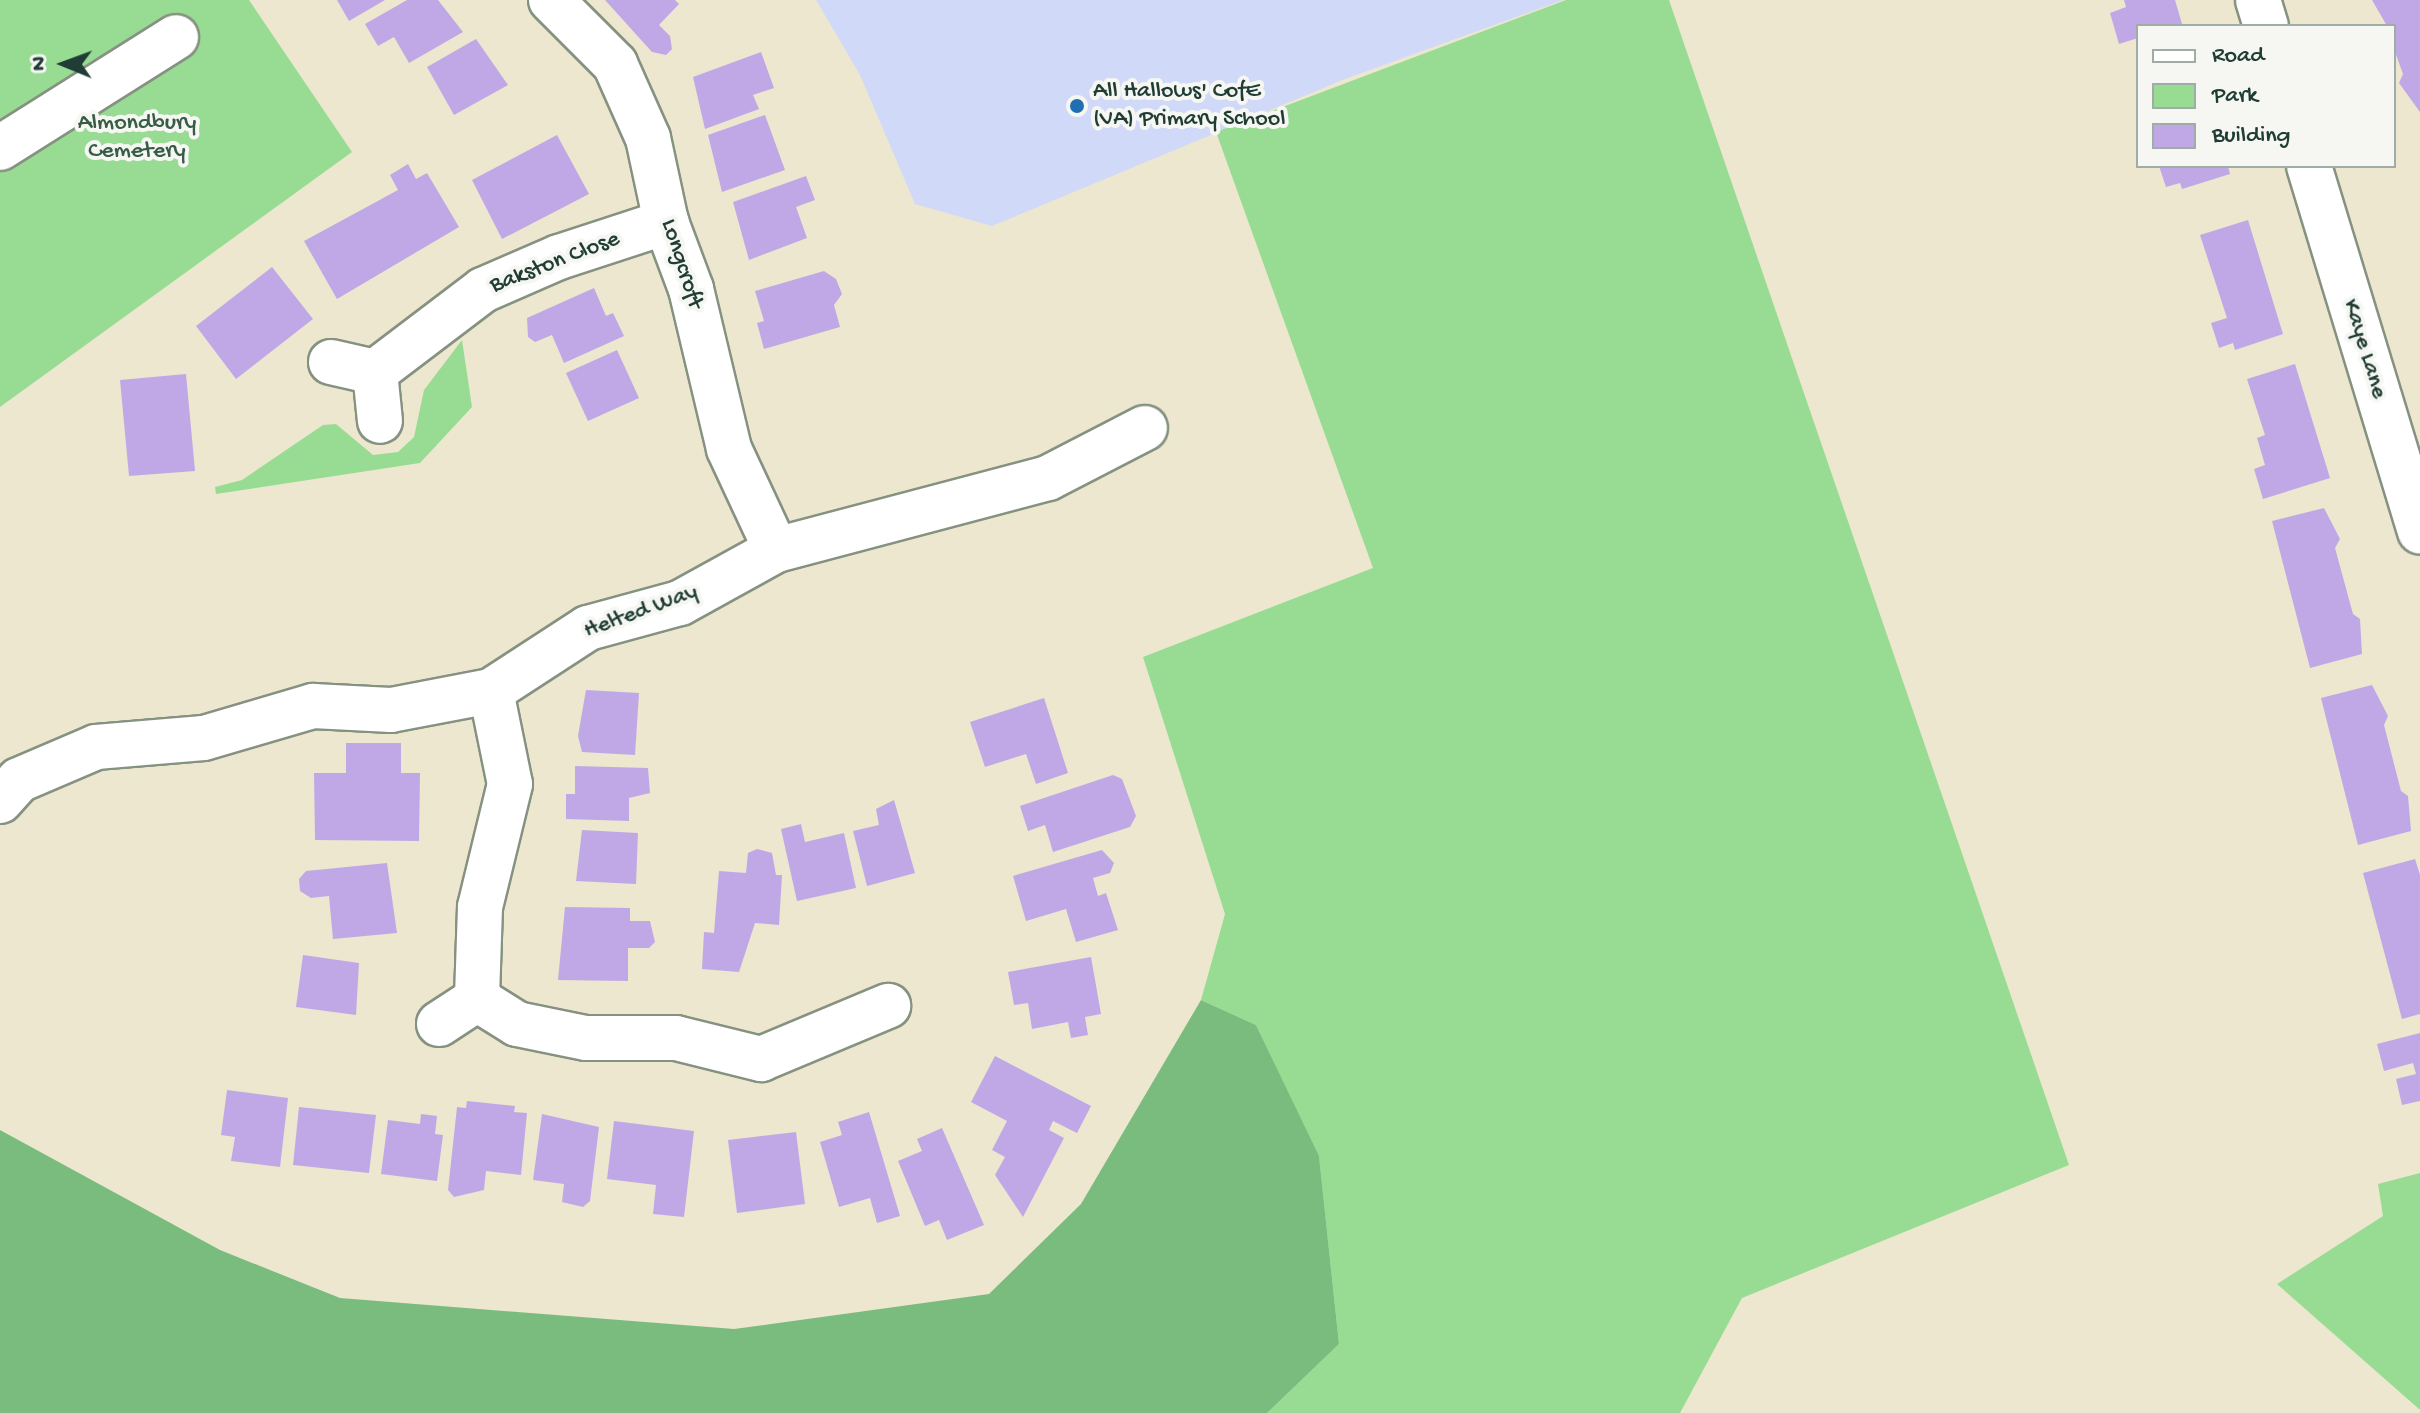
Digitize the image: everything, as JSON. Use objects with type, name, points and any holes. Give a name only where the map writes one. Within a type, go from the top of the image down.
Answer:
[{"type":"street","name":"Longcroft","points":[[551,0],[615,64],[648,138],[666,222],[691,289],[729,449],[776,550]]},
{"type":"street","points":[[2258,0],[2265,24]]},
{"type":"street","points":[[0,148],[176,37]]},
{"type":"street","name":"Kaye Lane","points":[[2310,168],[2420,532]]},
{"type":"street","name":"Bakston Close","points":[[375,372],[483,290],[559,257],[666,222]]},
{"type":"street","points":[[331,362],[375,372],[380,421]]},
{"type":"street","name":"Helted Way","points":[[0,801],[19,780],[96,747],[204,738],[313,706],[391,710],[491,691],[588,628],[680,603],[776,550],[1048,478],[1145,428]]},
{"type":"street","points":[[477,999],[480,907],[510,784],[491,691]]},
{"type":"street","points":[[477,999],[517,1024],[586,1038],[676,1038],[761,1059],[888,1006]]},
{"type":"street","points":[[439,1024],[477,999]]},
{"type":"shaded area","name":"All Hallows' CofE (VA) Primary School","points":[[816,0],[1563,0],[1345,79],[992,226],[915,204],[860,75]]},
{"type":"green space","name":"Almondbury Cemetery","points":[[0,0],[249,0],[352,152],[0,407]]},
{"type":"green space","points":[[1566,0],[1669,0],[2069,1165],[1742,1298],[1680,1413],[1267,1413],[1339,1344],[1319,1157],[1256,1025],[1201,1000],[1225,914],[1143,657],[1373,568],[1216,132]]},
{"type":"green space","points":[[462,340],[472,407],[420,463],[216,494],[215,487],[242,480],[323,425],[336,424],[373,455],[398,452],[414,437],[424,390]]},
{"type":"green space","points":[[1201,1000],[1256,1025],[1319,1156],[1339,1344],[1267,1413],[0,1413],[0,1130],[220,1250],[340,1298],[734,1329],[989,1294],[1081,1204]]},
{"type":"green space","points":[[2420,1173],[2419,1409],[2277,1284],[2383,1216],[2378,1184]]},
{"type":"building","points":[[337,0],[385,0],[349,21]]},
{"type":"building","points":[[407,0],[438,0],[463,32],[409,63],[394,37],[378,46],[365,24]]},
{"type":"building","points":[[605,0],[675,0],[679,4],[659,25],[670,36],[672,49],[666,55],[652,52]]},
{"type":"building","points":[[2124,0],[2175,0],[2182,24],[2136,24],[2136,39],[2119,44],[2110,13],[2126,7]]},
{"type":"building","points":[[2372,0],[2420,0],[2420,112],[2399,83],[2403,74],[2396,55],[2396,24],[2386,24]]},
{"type":"building","points":[[476,39],[508,85],[454,115],[427,67]]},
{"type":"building","points":[[761,52],[774,88],[753,95],[759,109],[705,129],[693,77]]},
{"type":"building","points":[[765,115],[785,170],[722,192],[708,135]]},
{"type":"building","points":[[557,135],[589,194],[502,239],[472,180]]},
{"type":"building","points":[[408,164],[416,179],[427,173],[459,227],[337,299],[304,241],[398,190],[390,175]]},
{"type":"building","points":[[2160,168],[2228,168],[2230,174],[2182,189],[2180,183],[2166,187]]},
{"type":"building","points":[[806,176],[815,200],[796,207],[807,238],[749,260],[733,202]]},
{"type":"building","points":[[2248,220],[2283,334],[2235,350],[2233,343],[2219,348],[2211,323],[2227,318],[2200,235]]},
{"type":"building","points":[[272,267],[313,319],[236,379],[196,326]]},
{"type":"building","points":[[824,271],[836,279],[842,294],[834,305],[840,327],[764,349],[757,323],[764,321],[755,291]]},
{"type":"building","points":[[594,288],[606,316],[613,313],[624,336],[564,363],[552,335],[535,342],[528,337],[527,318]]},
{"type":"building","points":[[617,350],[639,398],[588,421],[566,373]]},
{"type":"building","points":[[2295,364],[2330,478],[2263,499],[2254,469],[2265,465],[2257,438],[2265,435],[2247,379]]},
{"type":"building","points":[[186,374],[195,471],[129,476],[120,380]]},
{"type":"building","points":[[2324,508],[2340,539],[2335,548],[2353,614],[2360,619],[2362,654],[2310,668],[2272,521]]},
{"type":"building","points":[[2372,685],[2388,716],[2384,725],[2401,791],[2408,796],[2411,831],[2358,845],[2321,698]]},
{"type":"building","points":[[586,690],[639,693],[635,755],[582,752],[578,736]]},
{"type":"building","points":[[1044,698],[1068,773],[1036,784],[1026,754],[985,767],[970,722]]},
{"type":"building","points":[[346,743],[401,743],[401,773],[420,773],[419,841],[315,840],[314,773],[346,773]]},
{"type":"building","points":[[575,766],[648,768],[650,793],[629,798],[629,821],[566,819],[566,794],[575,794]]},
{"type":"building","points":[[1113,775],[1122,779],[1136,816],[1130,827],[1053,852],[1045,825],[1028,831],[1020,806]]},
{"type":"building","points":[[894,800],[915,873],[867,886],[853,831],[879,825],[876,809]]},
{"type":"building","points":[[801,824],[805,842],[844,833],[856,888],[797,901],[781,829]]},
{"type":"building","points":[[582,830],[638,833],[636,884],[576,881]]},
{"type":"building","points":[[757,849],[772,853],[776,875],[782,875],[779,925],[755,923],[739,972],[702,969],[704,932],[714,933],[719,871],[746,873],[748,853]]},
{"type":"building","points":[[1102,850],[1114,863],[1110,873],[1093,878],[1098,896],[1106,893],[1118,930],[1076,942],[1066,909],[1026,921],[1013,876]]},
{"type":"building","points":[[2415,859],[2420,875],[2420,1014],[2402,1019],[2363,873]]},
{"type":"building","points":[[387,863],[397,933],[333,939],[329,896],[311,898],[300,891],[299,879],[306,871]]},
{"type":"building","points":[[565,907],[630,908],[630,921],[650,921],[655,942],[649,948],[628,948],[628,981],[558,980]]},
{"type":"building","points":[[303,955],[359,963],[356,1015],[296,1007]]},
{"type":"building","points":[[1091,957],[1101,1014],[1085,1017],[1088,1035],[1071,1038],[1068,1022],[1032,1029],[1028,1003],[1014,1005],[1008,972]]},
{"type":"building","points":[[2420,1033],[2420,1101],[2402,1105],[2396,1079],[2416,1074],[2413,1063],[2384,1071],[2377,1044]]},
{"type":"building","points":[[995,1056],[1091,1106],[1077,1133],[1053,1121],[1049,1130],[1064,1138],[1023,1217],[995,1175],[1005,1157],[992,1150],[1007,1121],[971,1102]]},
{"type":"building","points":[[227,1090],[288,1098],[280,1167],[231,1161],[235,1137],[221,1135]]},
{"type":"building","points":[[467,1101],[515,1106],[514,1112],[527,1113],[521,1175],[486,1171],[484,1190],[454,1197],[448,1190],[457,1107],[466,1108]]},
{"type":"building","points":[[299,1107],[376,1115],[369,1173],[293,1165]]},
{"type":"building","points":[[869,1112],[900,1216],[877,1223],[870,1198],[839,1207],[820,1142],[842,1135],[838,1122]]},
{"type":"building","points":[[421,1114],[437,1116],[435,1134],[443,1135],[437,1181],[381,1174],[388,1120],[420,1124]]},
{"type":"building","points":[[542,1114],[599,1127],[590,1201],[583,1207],[562,1202],[564,1184],[533,1180]]},
{"type":"building","points":[[614,1121],[694,1131],[684,1217],[653,1214],[656,1185],[607,1179]]},
{"type":"building","points":[[942,1128],[984,1225],[947,1240],[939,1220],[925,1226],[898,1161],[922,1151],[917,1139]]},
{"type":"building","points":[[796,1132],[805,1204],[737,1213],[728,1140]]},
{"type":"place","name":"All Hallows' CofE (VA) Primary School","points":[[1077,106]]}]
